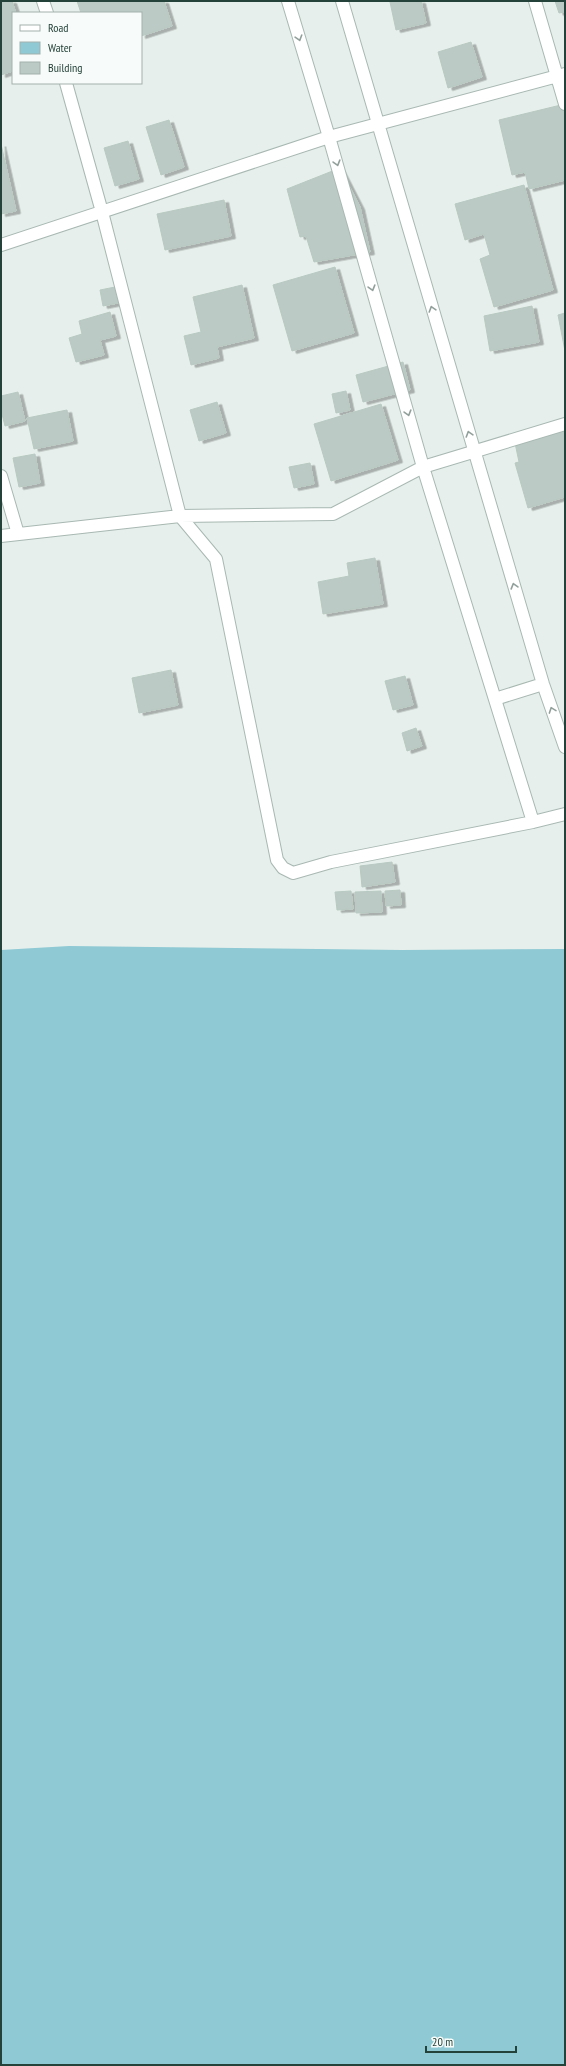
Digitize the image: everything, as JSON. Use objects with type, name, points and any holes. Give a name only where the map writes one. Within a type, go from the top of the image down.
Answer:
[{"type":"street","points":[[43,1],[47,12]]},
{"type":"street","points":[[288,1],[330,137],[423,467],[533,822]]},
{"type":"street","points":[[342,1],[377,125],[543,684],[565,746]]},
{"type":"street","points":[[535,1],[561,76],[565,104]]},
{"type":"street","points":[[1,245],[330,137],[561,76]]},
{"type":"street","points":[[66,84],[102,212],[180,516],[216,559],[278,860],[283,868],[293,873],[331,862],[533,822],[565,814]]},
{"type":"street","points":[[1,536],[180,516],[333,514],[423,467],[565,424]]},
{"type":"street","points":[[1,476],[18,534]]},
{"type":"street","points":[[495,699],[543,684]]},
{"type":"water","points":[[69,946],[402,950],[565,949],[565,2065],[1,2065],[1,950]]},
{"type":"building","points":[[1,1],[12,1],[16,12],[12,12],[12,71],[1,75]]},
{"type":"building","points":[[77,1],[164,1],[172,26],[142,36],[142,12],[81,12]]},
{"type":"building","points":[[421,1],[426,23],[396,30],[390,2]]},
{"type":"building","points":[[555,1],[565,1],[565,12],[559,13]]},
{"type":"building","points":[[471,42],[482,77],[448,88],[438,52]]},
{"type":"building","points":[[565,104],[565,180],[529,189],[525,172],[512,175],[499,120]]},
{"type":"building","points":[[169,120],[184,167],[161,175],[146,127]]},
{"type":"building","points":[[128,141],[139,179],[115,186],[104,148]]},
{"type":"building","points":[[1,144],[16,211],[1,214]]},
{"type":"building","points":[[340,168],[360,207],[370,252],[314,262],[306,236],[300,237],[287,189]]},
{"type":"building","points":[[524,185],[553,290],[494,307],[480,259],[490,255],[484,234],[465,240],[455,204]]},
{"type":"building","points":[[224,200],[231,236],[165,250],[157,214]]},
{"type":"building","points":[[335,267],[354,333],[292,351],[273,285]]},
{"type":"building","points":[[242,285],[254,338],[217,347],[219,358],[191,365],[184,336],[201,332],[193,297]]},
{"type":"building","points":[[120,286],[123,302],[103,306],[100,290]]},
{"type":"building","points":[[532,306],[539,342],[490,351],[484,316]]},
{"type":"building","points":[[110,312],[116,336],[100,340],[104,355],[76,362],[69,338],[82,334],[79,321]]},
{"type":"building","points":[[565,313],[565,351],[558,315]]},
{"type":"building","points":[[403,362],[410,390],[363,402],[356,375]]},
{"type":"building","points":[[346,391],[350,410],[336,413],[332,394]]},
{"type":"building","points":[[18,392],[25,421],[5,426],[1,410],[1,396]]},
{"type":"building","points":[[217,402],[226,433],[199,441],[190,410]]},
{"type":"building","points":[[381,404],[398,460],[331,481],[314,424]]},
{"type":"building","points":[[67,410],[73,441],[34,449],[27,418]]},
{"type":"building","points":[[565,429],[565,497],[528,508],[515,463],[519,462],[515,443]]},
{"type":"building","points":[[35,454],[40,483],[19,487],[13,458]]},
{"type":"building","points":[[310,463],[314,484],[294,488],[289,467]]},
{"type":"building","points":[[375,558],[383,604],[323,614],[318,582],[349,576],[347,563]]},
{"type":"building","points":[[171,670],[178,705],[139,713],[132,678]]},
{"type":"building","points":[[405,676],[413,705],[393,710],[385,681]]},
{"type":"building","points":[[416,728],[422,746],[407,751],[402,733]]},
{"type":"building","points":[[392,862],[395,882],[362,887],[360,866]]},
{"type":"building","points":[[400,890],[401,905],[386,906],[385,891]]},
{"type":"building","points":[[351,891],[353,909],[337,910],[335,892]]},
{"type":"building","points":[[381,891],[382,912],[356,913],[355,892]]}]
